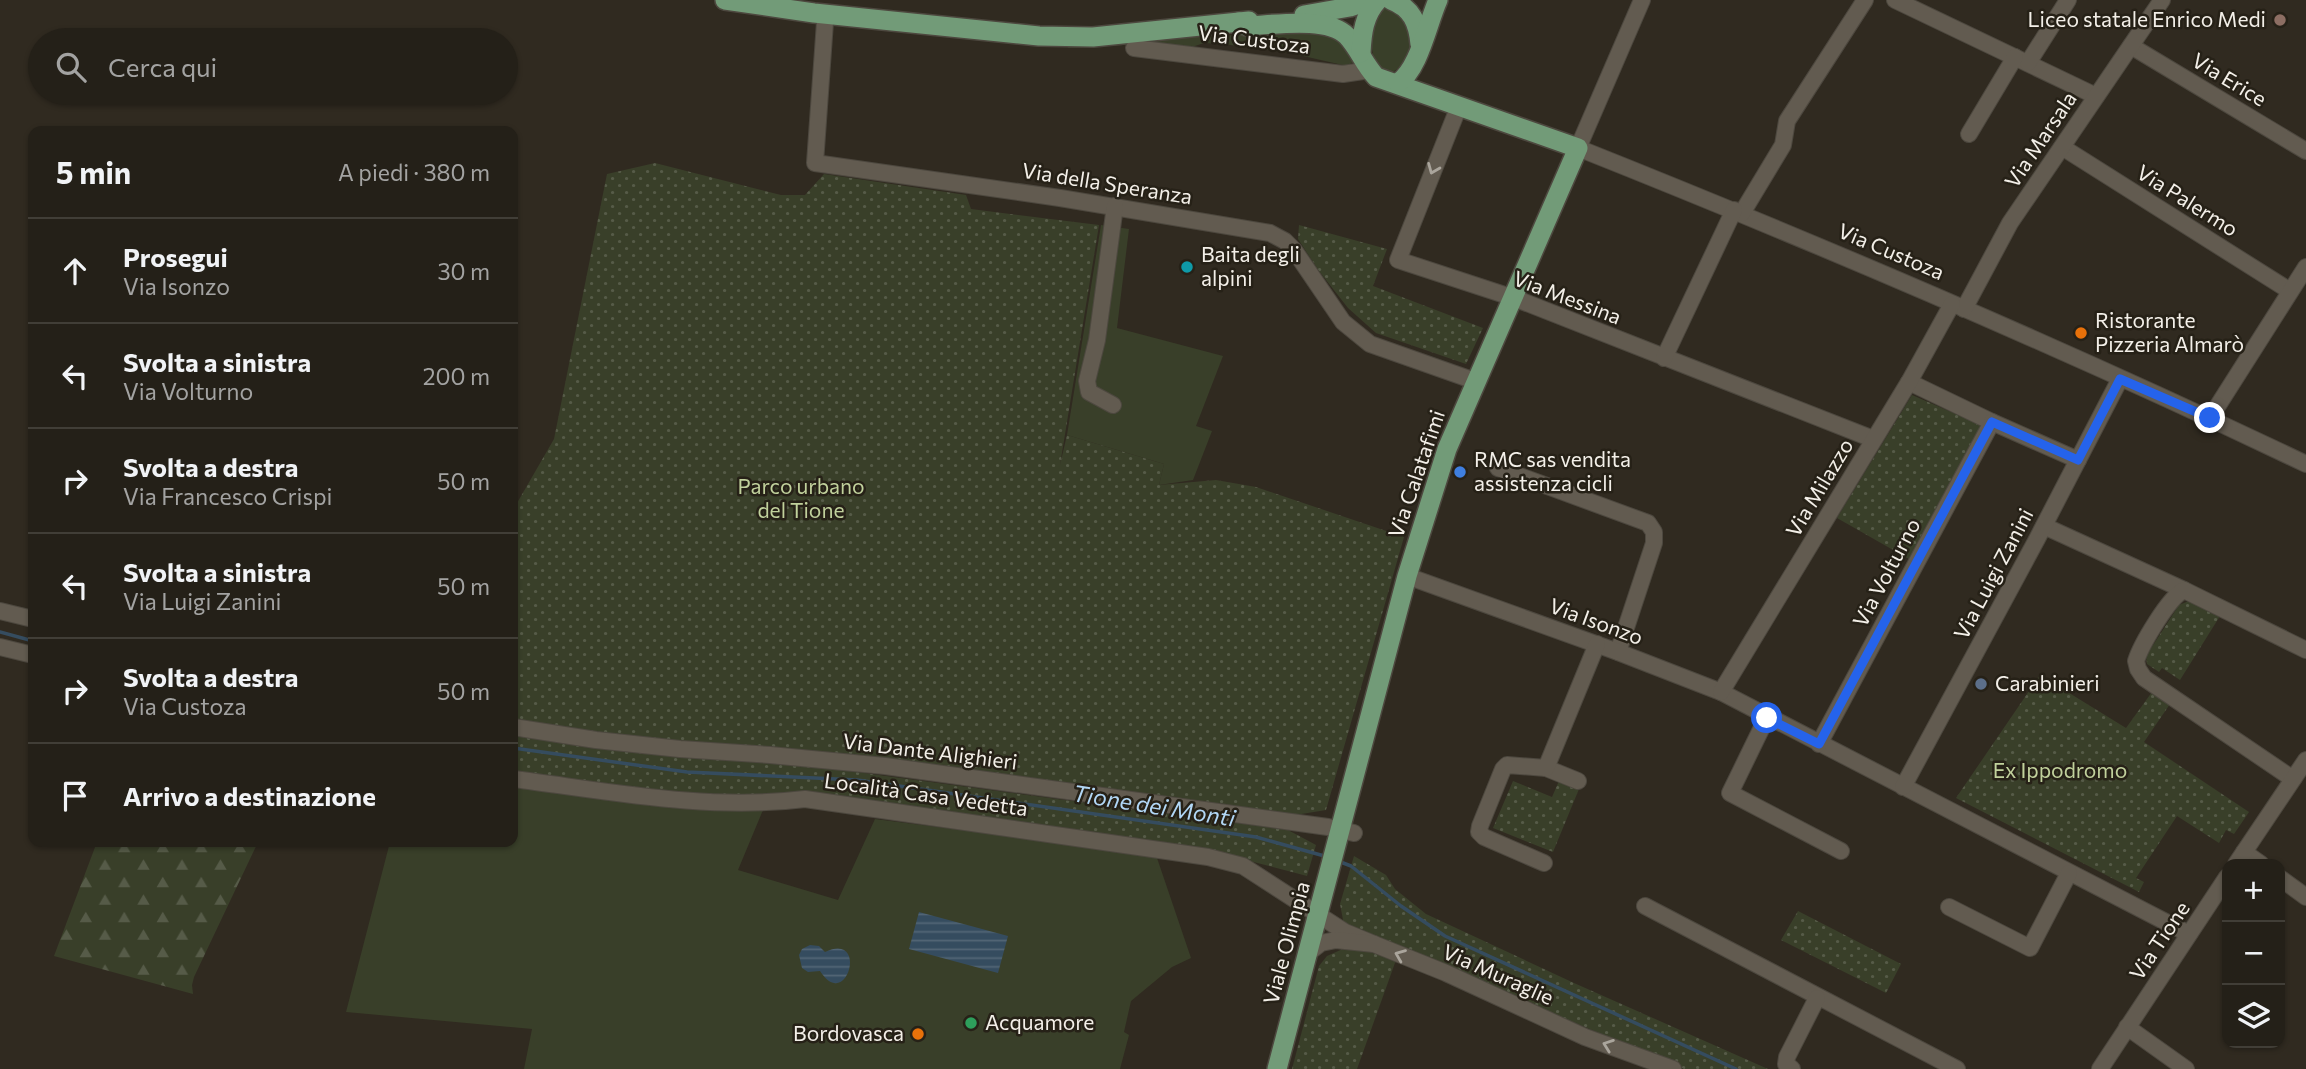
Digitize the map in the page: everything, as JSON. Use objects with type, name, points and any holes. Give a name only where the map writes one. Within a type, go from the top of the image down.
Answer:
[{"type":"main road","name":"Via Custoza","points":[[725,0],[814,13],[1039,36],[1093,37],[1318,14],[1371,0]]},
{"type":"main road","points":[[1366,62],[1365,20],[1378,0]]},
{"type":"main road","name":"Via Custoza","points":[[1391,0],[1404,5],[1415,20],[1419,30],[1422,74],[1429,87],[1454,104]]},
{"type":"main road","points":[[1398,83],[1406,78],[1438,0]]},
{"type":"main road","name":"Via Custoza","points":[[1239,22],[1246,26],[1331,26],[1345,33],[1376,77],[1578,148]]},
{"type":"main road","name":"Via Calatafimi","points":[[1347,831],[1407,576],[1447,449],[1578,148]]},
{"type":"main road","name":"Viale Olimpia","points":[[1277,1069],[1328,877],[1347,831]]},
{"type":"street","points":[[1578,148],[1642,0]]},
{"type":"street","points":[[1664,358],[1738,212],[1783,145],[1787,121],[1865,0]]},
{"type":"street","points":[[1895,0],[2096,96]]},
{"type":"street","points":[[1969,134],[2021,60],[2068,0]]},
{"type":"street","name":"Via Marsala","points":[[1958,306],[2010,223],[2162,0]]},
{"type":"street","name":"Via della Speranza","points":[[825,22],[815,163],[1115,206],[1270,233],[1285,241],[1294,250],[1343,322],[1370,344],[1475,381]]},
{"type":"street","name":"Via Erice","points":[[2130,46],[2306,151]]},
{"type":"street","name":"Via Custoza","points":[[1134,48],[1343,74],[1366,62]]},
{"type":"street","name":"Via Messina","points":[[1454,104],[1398,260],[1514,298],[1873,439]]},
{"type":"street","name":"Via Palermo","points":[[2062,147],[2290,291]]},
{"type":"street","name":"Via Custoza","points":[[1578,148],[1738,212],[1958,306],[2210,418],[2306,464]]},
{"type":"street","points":[[1113,405],[1089,393],[1087,381],[1097,340],[1115,206]]},
{"type":"street","points":[[2210,418],[2306,267]]},
{"type":"street","name":"Via Milazzo","points":[[1721,692],[1873,439],[1958,306]]},
{"type":"street","name":"Via Luigi Zanini","points":[[1903,787],[2045,526],[2120,379]]},
{"type":"street","points":[[1909,382],[2078,460]]},
{"type":"street","name":"Via Volturno","points":[[1819,744],[1992,422]]},
{"type":"street","points":[[1498,468],[1648,523],[1654,532],[1654,543],[1618,652]]},
{"type":"street","points":[[2045,526],[2306,650]]},
{"type":"street","name":"Via Isonzo","points":[[1407,576],[1721,692],[2189,934]]},
{"type":"street","points":[[2183,590],[2175,597],[2138,653],[2138,669],[2152,683],[2293,779]]},
{"type":"street","points":[[0,611],[28,618]]},
{"type":"street","points":[[1546,768],[1597,645]]},
{"type":"street","points":[[0,647],[28,654]]},
{"type":"street","points":[[1767,718],[1730,793],[1840,851]]},
{"type":"street","name":"Via Dante Alighieri","points":[[518,728],[644,746],[885,766],[1347,831]]},
{"type":"street","points":[[2240,858],[2306,760]]},
{"type":"street","points":[[1544,863],[1484,837],[1479,832],[1503,769],[1513,764],[1546,768],[1578,781]]},
{"type":"street","name":"Località Casa Vedetta","points":[[518,780],[713,802],[772,803],[804,799],[1208,857],[1243,866],[1345,932],[1374,944]]},
{"type":"street","points":[[1949,907],[2030,948],[2069,873]]},
{"type":"street","points":[[2285,882],[2306,897]]},
{"type":"street","name":"Via Tione","points":[[2100,1069],[2222,884]]},
{"type":"street","points":[[1645,906],[1957,1069]]},
{"type":"street","name":"Via Muraglie","points":[[1307,954],[1321,943],[1336,940],[1374,944],[1585,1037],[1672,1069]]},
{"type":"street","points":[[1792,1069],[1786,1064],[1787,1057],[1817,998]]},
{"type":"street","points":[[2127,1027],[2186,1069]]},
{"type":"green space","points":[[1385,7],[1405,17],[1411,38],[1410,51],[1405,61],[1398,69],[1389,73],[1376,64],[1371,41],[1375,19]]},
{"type":"green space","points":[[1300,32],[1331,36],[1343,44],[1354,58],[1353,62],[1347,66],[1290,53],[1204,43],[1192,47],[1145,44],[1068,48],[1069,43]]},
{"type":"green space","name":"Parco urbano del Tione","points":[[655,163],[781,195],[805,195],[824,174],[966,195],[971,209],[1099,225],[1060,465],[1067,435],[1164,464],[1159,485],[1216,480],[1256,487],[1404,537],[1326,810],[1289,816],[686,745],[518,722],[518,501],[554,439],[607,174]]},
{"type":"green space","points":[[1101,225],[1129,229],[1117,328],[1223,356],[1196,426],[1212,431],[1193,480],[1159,485],[1164,464],[1067,435]]},
{"type":"green space","points":[[1299,225],[1387,249],[1373,286],[1483,328],[1466,364],[1376,333],[1348,308],[1319,271],[1298,239]]},
{"type":"green space","points":[[1912,395],[1981,425],[1909,559],[1837,518]]},
{"type":"green space","points":[[2189,601],[2220,616],[2180,680],[2162,668],[2159,672],[2147,664],[2146,656],[2179,605]]},
{"type":"green space","name":"Ex Ippodromo","points":[[2040,675],[2126,728],[2152,692],[2170,704],[2144,742],[2249,812],[2234,834],[2226,830],[2219,843],[2177,816],[2136,878],[2144,882],[2139,892],[1956,798]]},
{"type":"green space","points":[[518,735],[584,747],[834,769],[1288,830],[1316,845],[1307,876],[1215,852],[764,797],[606,785],[518,773]]},
{"type":"green space","points":[[1513,781],[1552,797],[1559,781],[1579,789],[1553,852],[1493,828]]},
{"type":"green space","points":[[518,786],[763,810],[738,870],[838,900],[875,819],[1156,855],[1191,958],[1172,967],[1131,1001],[1124,1032],[1129,1035],[1120,1069],[524,1069],[532,1029],[346,1012],[389,847],[518,847]]},
{"type":"green space","points":[[95,847],[256,847],[194,977],[193,994],[54,956]]},
{"type":"green space","points":[[1354,856],[1386,875],[1395,889],[1426,914],[1768,1069],[1684,1069],[1344,925],[1340,904]]},
{"type":"green space","points":[[1798,911],[1901,964],[1886,993],[1781,940]]},
{"type":"green space","points":[[1345,948],[1396,960],[1357,1069],[1292,1069],[1319,966],[1327,956]]},
{"type":"water","points":[[919,912],[1008,936],[998,973],[909,949]]},
{"type":"water","points":[[810,945],[819,946],[825,952],[839,949],[847,952],[850,960],[845,978],[838,983],[830,981],[820,971],[808,972],[802,968],[799,955],[802,949]]},
{"type":"waterway","name":"Tione dei Monti","points":[[0,632],[28,640]]},
{"type":"waterway","name":"Tione dei Monti","points":[[518,749],[687,772],[857,780],[1256,837],[1328,857]]},
{"type":"waterway","name":"Tione dei Monti","points":[[1338,861],[1351,866],[1401,906],[1445,936],[1736,1069]]},
{"type":"place","name":"Liceo statale Enrico Medi","points":[[2280,20]]},
{"type":"place","name":"Baita degli alpini","points":[[1187,267]]},
{"type":"place","name":"Ristorante Pizzeria Almarò","points":[[2081,333]]},
{"type":"place","name":"RMC sas vendita assistenza cicli","points":[[1460,472]]},
{"type":"place","name":"Carabinieri","points":[[1981,684]]},
{"type":"place","name":"Acquamore","points":[[971,1023]]},
{"type":"place","name":"Bordovasca","points":[[918,1034]]},
{"type":"route","points":[[1767,718],[1819,744],[1992,422],[2078,460],[2120,379],[2210,418]]}]
